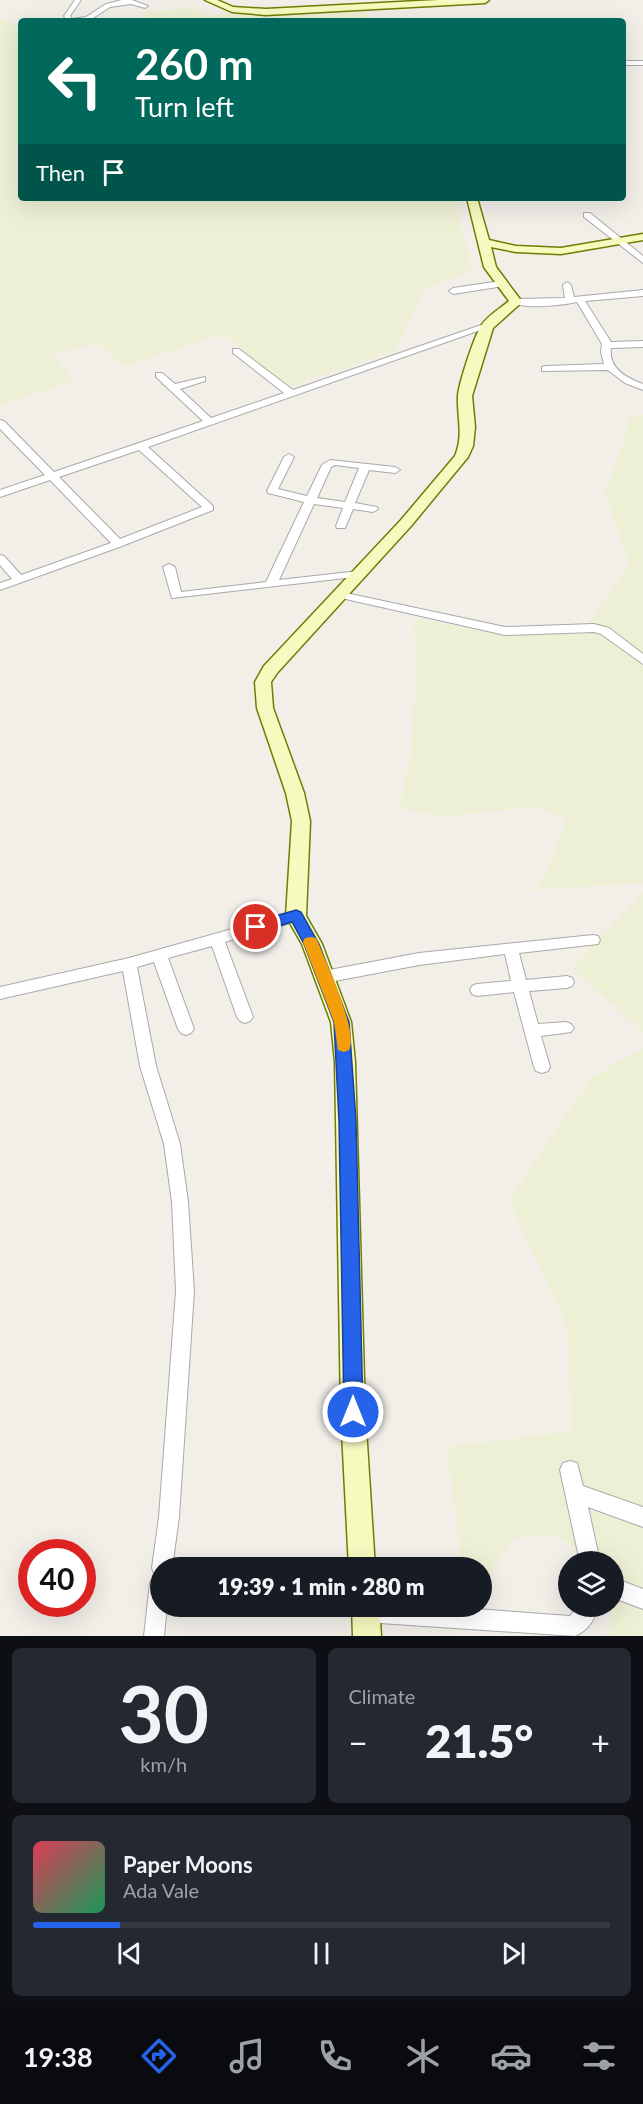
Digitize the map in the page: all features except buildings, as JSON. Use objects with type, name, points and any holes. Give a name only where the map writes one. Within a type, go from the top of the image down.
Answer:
[{"type":"street","points":[[68,18],[67,16],[78,0]]},
{"type":"street","points":[[209,0],[232,9],[253,11],[485,0]]},
{"type":"street","points":[[89,18],[108,4],[128,1],[145,6]]},
{"type":"street","points":[[327,9],[336,18]]},
{"type":"street","points":[[626,63],[643,63]]},
{"type":"street","points":[[473,201],[490,267],[516,302]]},
{"type":"street","points":[[587,216],[643,260]]},
{"type":"street","points":[[482,242],[516,249],[550,251],[643,237]]},
{"type":"street","points":[[453,291],[501,284]]},
{"type":"street","points":[[567,285],[575,300],[608,345]]},
{"type":"street","points":[[0,494],[487,326],[516,302],[575,300],[643,293]]},
{"type":"street","points":[[361,1557],[353,1412],[345,1062],[341,1022],[312,944],[296,916],[301,822],[295,793],[265,708],[264,682],[270,670],[431,495],[461,457],[466,446],[468,427],[465,396],[487,326]]},
{"type":"street","points":[[608,345],[643,344]]},
{"type":"street","points":[[608,345],[605,354],[610,367],[621,377],[643,387]]},
{"type":"street","points":[[236,351],[292,394]]},
{"type":"street","points":[[545,369],[610,367]]},
{"type":"street","points":[[159,375],[210,422]]},
{"type":"street","points":[[172,388],[202,379]]},
{"type":"street","points":[[0,423],[118,544]]},
{"type":"street","points":[[0,587],[209,508],[141,446]]},
{"type":"street","points":[[289,457],[271,489],[285,495],[310,500],[373,509]]},
{"type":"street","points":[[271,584],[327,465],[334,462],[395,470]]},
{"type":"street","points":[[341,526],[365,466]]},
{"type":"street","points":[[0,558],[19,580]]},
{"type":"street","points":[[169,567],[178,601],[271,584],[359,574]]},
{"type":"street","points":[[341,595],[506,631],[594,628],[605,631],[643,660]]},
{"type":"street","points":[[0,993],[129,964],[296,916]]},
{"type":"street","points":[[217,939],[245,1017]]},
{"type":"street","points":[[324,977],[418,959],[593,940]]},
{"type":"street","points":[[511,948],[542,1067]]},
{"type":"street","points":[[159,955],[186,1029]]},
{"type":"street","points":[[129,964],[148,1066],[172,1144],[180,1202],[184,1269],[184,1303],[163,1557]]},
{"type":"street","points":[[477,990],[567,982]]},
{"type":"street","points":[[532,1031],[566,1028]]},
{"type":"street","points":[[570,1470],[587,1551]]},
{"type":"street","points":[[574,1493],[643,1517]]},
{"type":"street","points":[[624,1592],[643,1599]]},
{"type":"street","points":[[154,1636],[156,1617]]},
{"type":"street","points":[[365,1618],[574,1626],[584,1617]]},
{"type":"green space","points":[[361,4],[369,18],[147,18],[144,12],[195,7],[207,16],[239,10]]},
{"type":"green space","points":[[0,19],[18,26],[18,201],[459,201],[457,212],[473,270],[423,290],[396,350],[288,387],[224,334],[124,366],[97,343],[53,354],[74,381],[0,406]]},
{"type":"green space","points":[[643,414],[643,883],[534,890],[544,878],[567,818],[532,807],[446,817],[399,808],[411,752],[415,690],[414,618],[496,633],[583,634],[600,605],[629,565],[605,493],[625,437],[629,418]]},
{"type":"green space","points":[[643,893],[643,1032],[572,967]]},
{"type":"green space","points":[[643,1049],[643,1636],[602,1636],[610,1632],[610,1617],[624,1617],[624,1551],[578,1551],[556,1535],[514,1538],[492,1572],[492,1557],[461,1557],[447,1447],[571,1431],[567,1327],[509,1200],[593,1076]]},
{"type":"slow traffic","points":[[311,942],[341,1022],[344,1046]]},
{"type":"route","points":[[256,927],[296,916],[312,944],[341,1022],[348,1121],[353,1412]]}]
